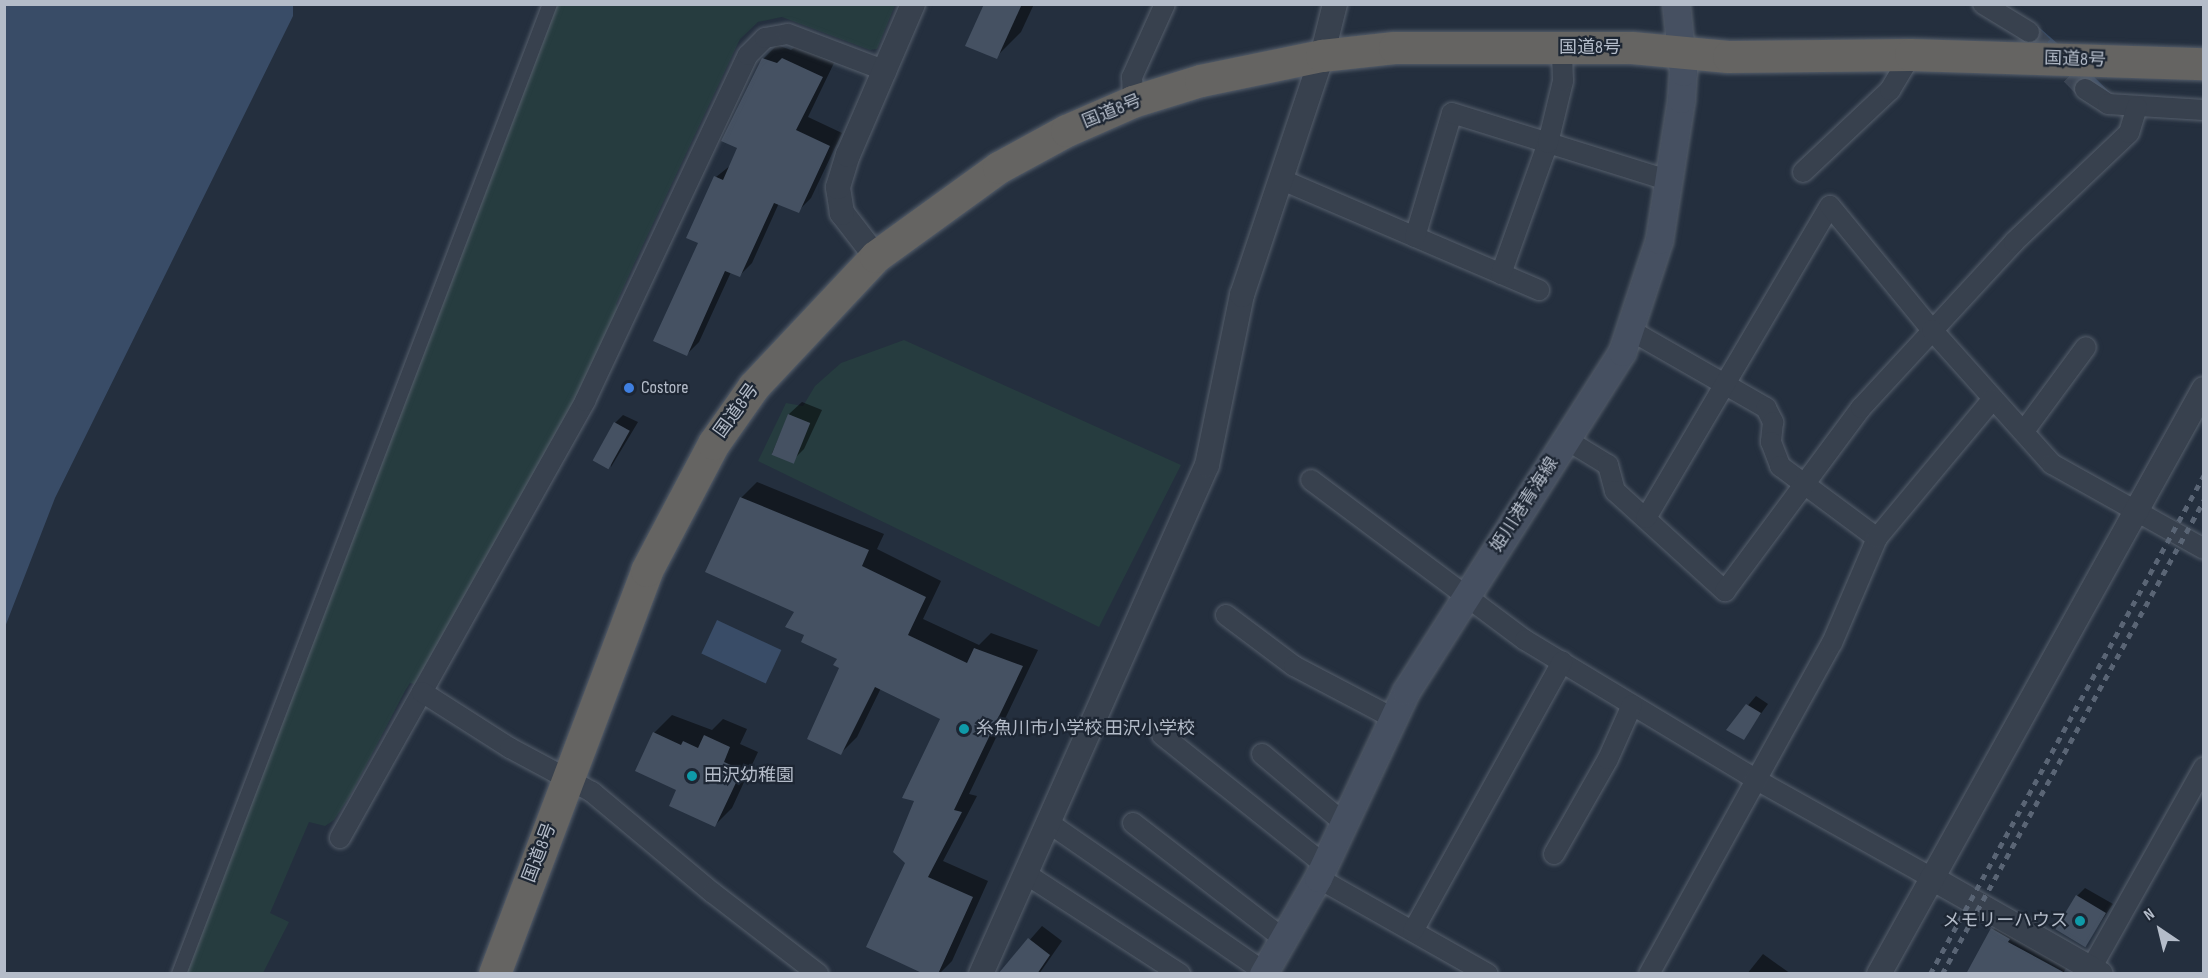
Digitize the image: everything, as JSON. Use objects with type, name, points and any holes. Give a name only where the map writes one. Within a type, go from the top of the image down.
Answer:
[{"type":"highway","name":"国道8号","points":[[495,974],[647,571],[708,454],[754,387],[876,257],[999,168],[1067,130],[1133,102],[1201,81],[1322,56],[1395,48],[1562,48],[1788,58],[1911,55],[2204,64]]},
{"type":"main road","name":"姫川港青海線","points":[[1263,973],[1285,940],[1321,872],[1393,718],[1464,598],[1608,379],[1630,330],[1659,240],[1683,85],[1676,4]]},
{"type":"street","points":[[179,974],[550,4]]},
{"type":"street","points":[[876,257],[842,213],[838,188],[848,155],[913,4]]},
{"type":"street","points":[[1133,102],[1132,77],[1165,4]]},
{"type":"street","points":[[981,974],[1208,465],[1242,295],[1322,56],[1335,4]]},
{"type":"street","points":[[1983,4],[2029,32]]},
{"type":"street","points":[[340,838],[585,401],[748,55],[765,38],[788,34],[886,71]]},
{"type":"street","points":[[1501,274],[1548,143],[1563,81],[1562,48]]},
{"type":"street","points":[[1803,172],[1890,90],[1911,55]]},
{"type":"street","points":[[2085,89],[2108,104],[2204,110]]},
{"type":"street","points":[[1567,440],[1608,465],[1615,491],[1725,591],[1861,408],[2014,242],[2129,133],[2138,107]]},
{"type":"street","points":[[1415,237],[1452,113],[1667,180]]},
{"type":"street","points":[[1280,178],[1539,291]]},
{"type":"street","points":[[1646,518],[1830,206],[1932,330],[2052,464],[2204,549]]},
{"type":"street","points":[[1630,330],[1766,408],[1773,422],[1771,442],[1780,466],[1877,538]]},
{"type":"street","points":[[2024,431],[2086,347]]},
{"type":"street","points":[[1879,974],[2134,511],[2204,390]]},
{"type":"street","points":[[1649,974],[1832,643],[1877,538],[1993,399]]},
{"type":"street","points":[[1311,480],[1464,598],[1562,662],[1755,779],[2094,972],[2204,767]]},
{"type":"street","points":[[1226,615],[1294,666],[1393,718]]},
{"type":"street","points":[[1413,931],[1562,662]]},
{"type":"street","points":[[422,692],[510,748],[568,777],[818,974]]},
{"type":"street","points":[[1554,854],[1608,759],[1632,705]]},
{"type":"street","points":[[1162,735],[1321,872],[1413,931],[1488,974]]},
{"type":"street","points":[[1263,754],[1345,824]]},
{"type":"street","points":[[1133,822],[1285,940]]},
{"type":"street","points":[[1049,823],[1263,973]]},
{"type":"street","points":[[1026,874],[1180,974]]},
{"type":"green space","points":[[557,5],[895,5],[877,49],[870,50],[782,17],[758,22],[740,39],[616,304],[619,312],[570,411],[415,684],[410,683],[405,691],[351,794],[334,820],[325,826],[309,822],[270,913],[289,922],[263,973],[186,974]]},
{"type":"green space","points":[[904,340],[1181,465],[1099,627],[758,461],[786,403],[803,406],[815,386],[841,363]]},
{"type":"water","points":[[5,4],[293,5],[293,16],[55,498],[5,627]]},
{"type":"water","points":[[717,620],[781,650],[766,684],[701,654]]},
{"type":"building","points":[[984,4],[1022,4],[997,59],[965,46]]},
{"type":"building","points":[[762,58],[777,63],[782,58],[823,77],[796,130],[830,146],[799,213],[774,203],[740,277],[725,271],[687,356],[653,341],[698,243],[686,238],[714,176],[723,180],[737,148],[721,141]]},
{"type":"building","points":[[788,414],[810,423],[794,464],[772,455]]},
{"type":"building","points":[[614,422],[630,431],[608,469],[593,460]]},
{"type":"building","points":[[740,497],[869,550],[862,566],[926,597],[908,635],[967,663],[974,648],[1023,666],[954,810],[962,812],[928,877],[973,897],[938,974],[924,974],[866,947],[905,863],[893,852],[914,801],[902,798],[940,719],[875,687],[841,755],[807,739],[839,668],[833,665],[837,659],[801,642],[804,635],[785,627],[794,612],[705,572]]},
{"type":"building","points":[[1746,704],[1761,713],[1744,740],[1726,730]]},
{"type":"building","name":"田沢幼稚園","points":[[653,732],[681,745],[683,741],[698,748],[704,735],[730,747],[724,762],[742,770],[715,827],[669,806],[676,790],[635,771]]},
{"type":"building","name":"メモリーハウス","points":[[2076,895],[2106,913],[2085,947],[2055,929]]},
{"type":"building","points":[[1991,928],[2010,939],[2008,942],[2067,974],[1966,974]]},
{"type":"building","points":[[1028,938],[1050,955],[1037,974],[998,974]]},
{"type":"waterway","points":[[2034,27],[2058,48]]},
{"type":"waterway","points":[[2086,73],[2108,95]]},
{"type":"tunnel","points":[[2029,32],[2085,89]]},
{"type":"railway","points":[[1930,974],[2204,475]]},
{"type":"railway","points":[[1942,974],[2204,500]]},
{"type":"place","name":"Costore","points":[[629,388]]},
{"type":"place","name":"糸魚川市小学校 田沢小学校","points":[[964,729]]},
{"type":"place","name":"田沢幼稚園","points":[[692,776]]},
{"type":"place","name":"メモリーハウス","points":[[2080,921]]}]
